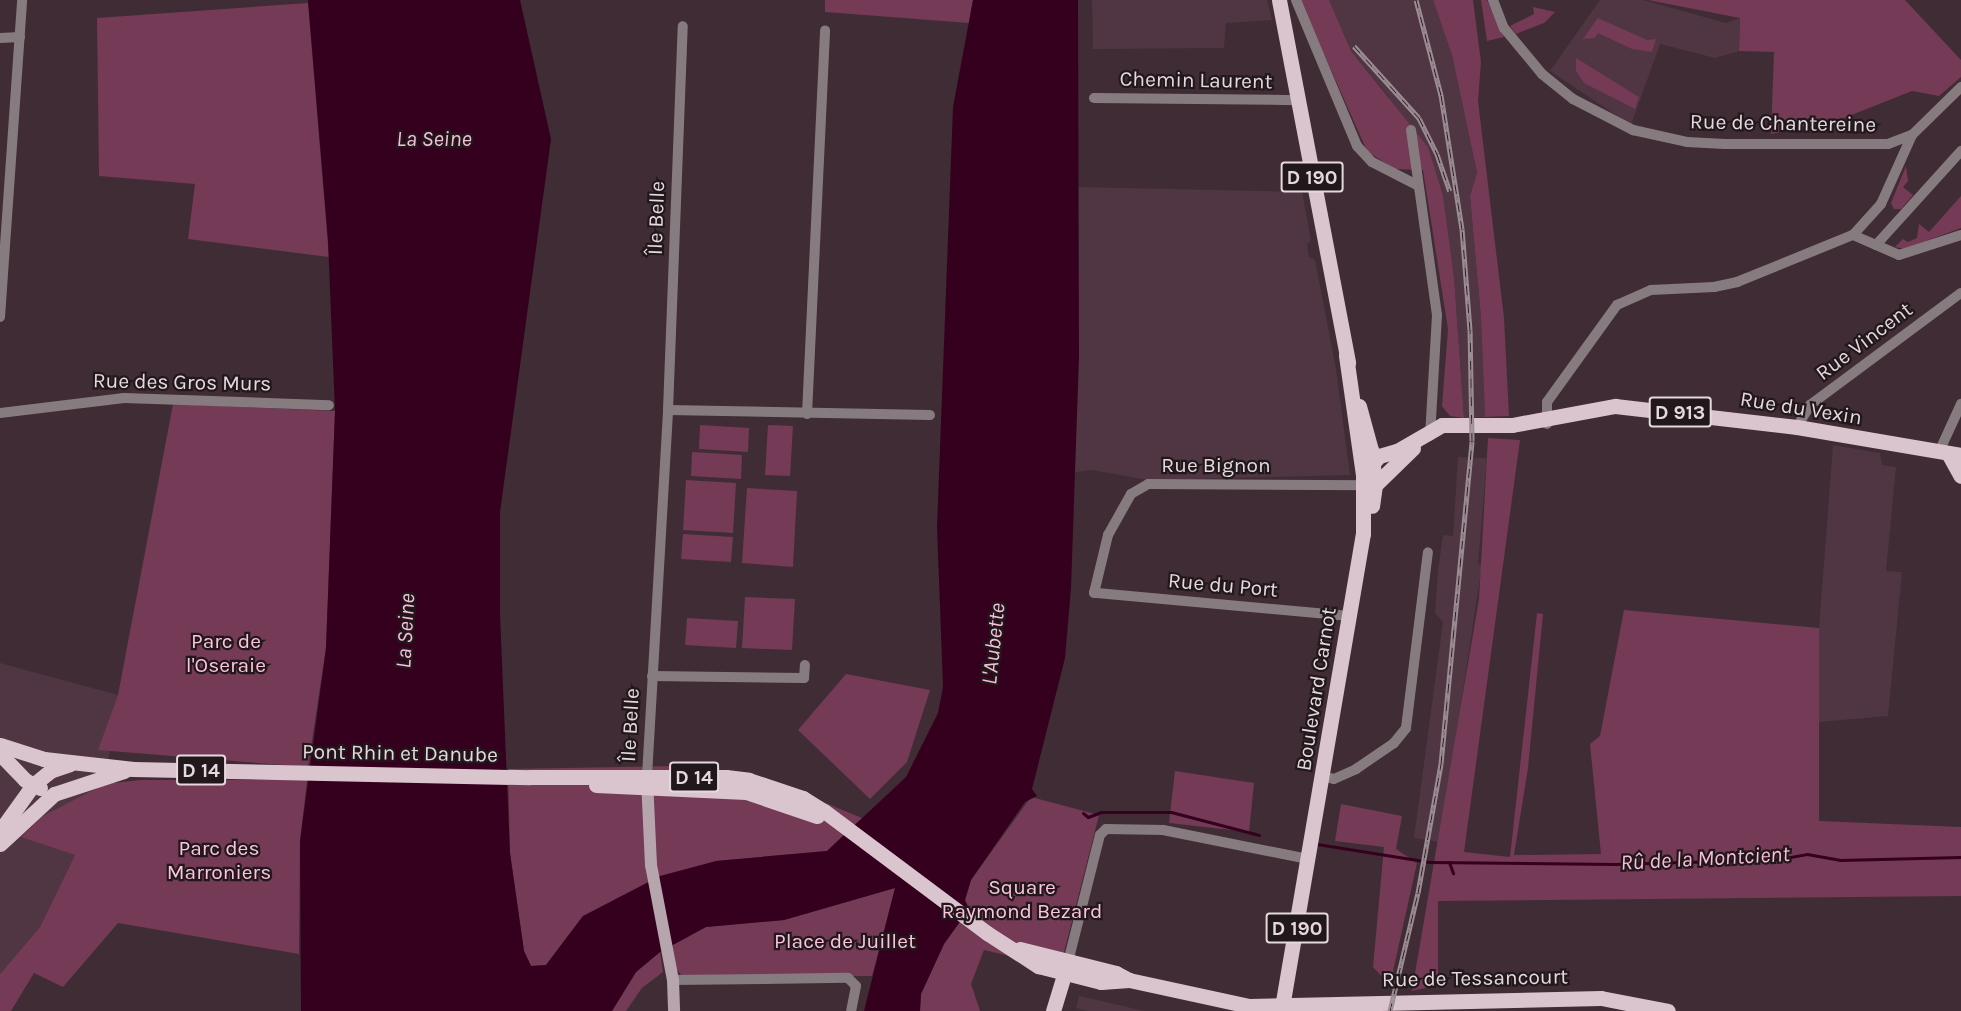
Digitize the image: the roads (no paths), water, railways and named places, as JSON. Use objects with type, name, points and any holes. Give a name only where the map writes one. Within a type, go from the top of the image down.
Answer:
[{"type":"main road","name":"D 190","points":[[1279,0],[1346,355],[1371,469]]},
{"type":"main road","name":"Rue du Vexin","points":[[1371,469],[1455,422],[1507,425],[1546,421],[1627,406],[1797,427],[1949,453]]},
{"type":"main road","points":[[1949,453],[1961,472]]},
{"type":"main road","name":"Boulevard Carnot","points":[[1309,854],[1363,534],[1371,469]]},
{"type":"main road","points":[[0,745],[47,765]]},
{"type":"main road","points":[[0,754],[33,786],[54,794]]},
{"type":"main road","name":"D 14","points":[[47,765],[73,763],[133,769]]},
{"type":"main road","points":[[0,831],[47,765]]},
{"type":"main road","points":[[47,765],[54,794]]},
{"type":"main road","name":"Pont Rhin et Danube","points":[[133,769],[530,777],[647,782]]},
{"type":"main road","name":"D 14","points":[[54,794],[133,769]]},
{"type":"main road","points":[[16,770],[16,809]]},
{"type":"main road","name":"D 14","points":[[647,782],[765,796],[844,829],[973,923],[1038,966],[1066,968],[1114,983],[1129,980],[1235,1004],[1282,1009]]},
{"type":"main road","points":[[0,844],[54,794]]},
{"type":"main road","name":"D 190","points":[[1282,1009],[1309,854]]},
{"type":"main road","points":[[1053,1011],[1066,968]]},
{"type":"main road","name":"Rue de Tessancourt","points":[[1282,1009],[1356,1001],[1531,1005],[1601,998],[1668,1011]]},
{"type":"street","points":[[0,317],[2,262],[22,0]]},
{"type":"street","points":[[1296,0],[1357,146],[1372,162],[1417,185]]},
{"type":"street","name":"Rue de Chantereine","points":[[1493,0],[1504,28],[1542,74],[1579,102],[1633,130],[1704,144],[1888,144],[1912,135]]},
{"type":"street","points":[[1283,20],[1304,16]]},
{"type":"street","name":"Île Belle","points":[[647,782],[668,410],[683,26]]},
{"type":"street","points":[[807,414],[825,30]]},
{"type":"street","points":[[0,38],[20,37]]},
{"type":"street","points":[[1546,421],[1545,405],[1607,315],[1624,300],[1651,290],[1714,287],[1737,282],[1853,236],[1889,190],[1912,135],[1961,87]]},
{"type":"street","name":"Chemin Laurent","points":[[1094,98],[1298,100]]},
{"type":"street","points":[[1411,130],[1437,315],[1430,434]]},
{"type":"street","points":[[1878,244],[1961,151]]},
{"type":"street","points":[[1862,227],[1878,244],[1893,254],[1905,254],[1961,235]]},
{"type":"street","points":[[1853,236],[1878,244]]},
{"type":"street","name":"Rue Vincent","points":[[1797,427],[1810,405],[1961,293]]},
{"type":"street","name":"Rue des Gros Murs","points":[[0,412],[124,398],[329,405]]},
{"type":"street","points":[[1949,453],[1961,404]]},
{"type":"street","points":[[668,410],[930,415]]},
{"type":"street","name":"Rue Bignon","points":[[1094,593],[1108,535],[1131,494],[1138,488],[1162,483],[1371,469]]},
{"type":"street","points":[[1322,776],[1334,779],[1350,773],[1394,743],[1406,728],[1428,552]]},
{"type":"street","name":"Rue du Port","points":[[1094,593],[1349,616]]},
{"type":"street","name":"Île Belle","points":[[652,676],[804,678],[805,665]]},
{"type":"street","points":[[647,782],[651,865],[673,980],[674,1011]]},
{"type":"street","points":[[1066,968],[1100,835],[1109,828],[1163,830],[1309,854]]},
{"type":"street","points":[[673,980],[848,978],[856,986],[852,1011]]},
{"type":"water","name":"La Seine","points":[[308,0],[520,0],[551,139],[500,512],[500,615],[510,853],[524,951],[531,966],[546,965],[583,916],[660,876],[716,861],[827,851],[906,777],[938,713],[943,687],[937,527],[953,107],[973,0],[1078,0],[1079,357],[1071,588],[1065,658],[1032,789],[1037,796],[1025,802],[971,880],[965,900],[969,909],[944,944],[921,994],[920,1011],[864,1011],[895,888],[784,920],[706,927],[660,952],[636,972],[612,1011],[301,1011],[300,841],[326,648],[335,411],[328,240]]},
{"type":"waterway","name":"L'Aubette","points":[[1083,813],[1088,817],[1101,812],[1171,812],[1259,835]]},
{"type":"waterway","name":"Rû de la Montcient","points":[[1317,844],[1430,862],[1615,864],[1779,859],[1807,854],[1840,860],[1961,857]]},
{"type":"waterway","name":"L'Aubette","points":[[1449,862],[1453,873]]},
{"type":"railway","points":[[1390,1011],[1418,893],[1441,764],[1472,441],[1470,330],[1462,229],[1441,95],[1416,0]]},
{"type":"railway","points":[[1354,46],[1419,118],[1437,154],[1450,191]]},
{"type":"park label","name":"Parc de l'Oseraie","points":[[226,653]]},
{"type":"park label","name":"Parc des Marroniers","points":[[219,860]]},
{"type":"park label","name":"Square Raymond Bezard","points":[[1022,899]]},
{"type":"park label","name":"Place de Juillet","points":[[845,941]]}]
